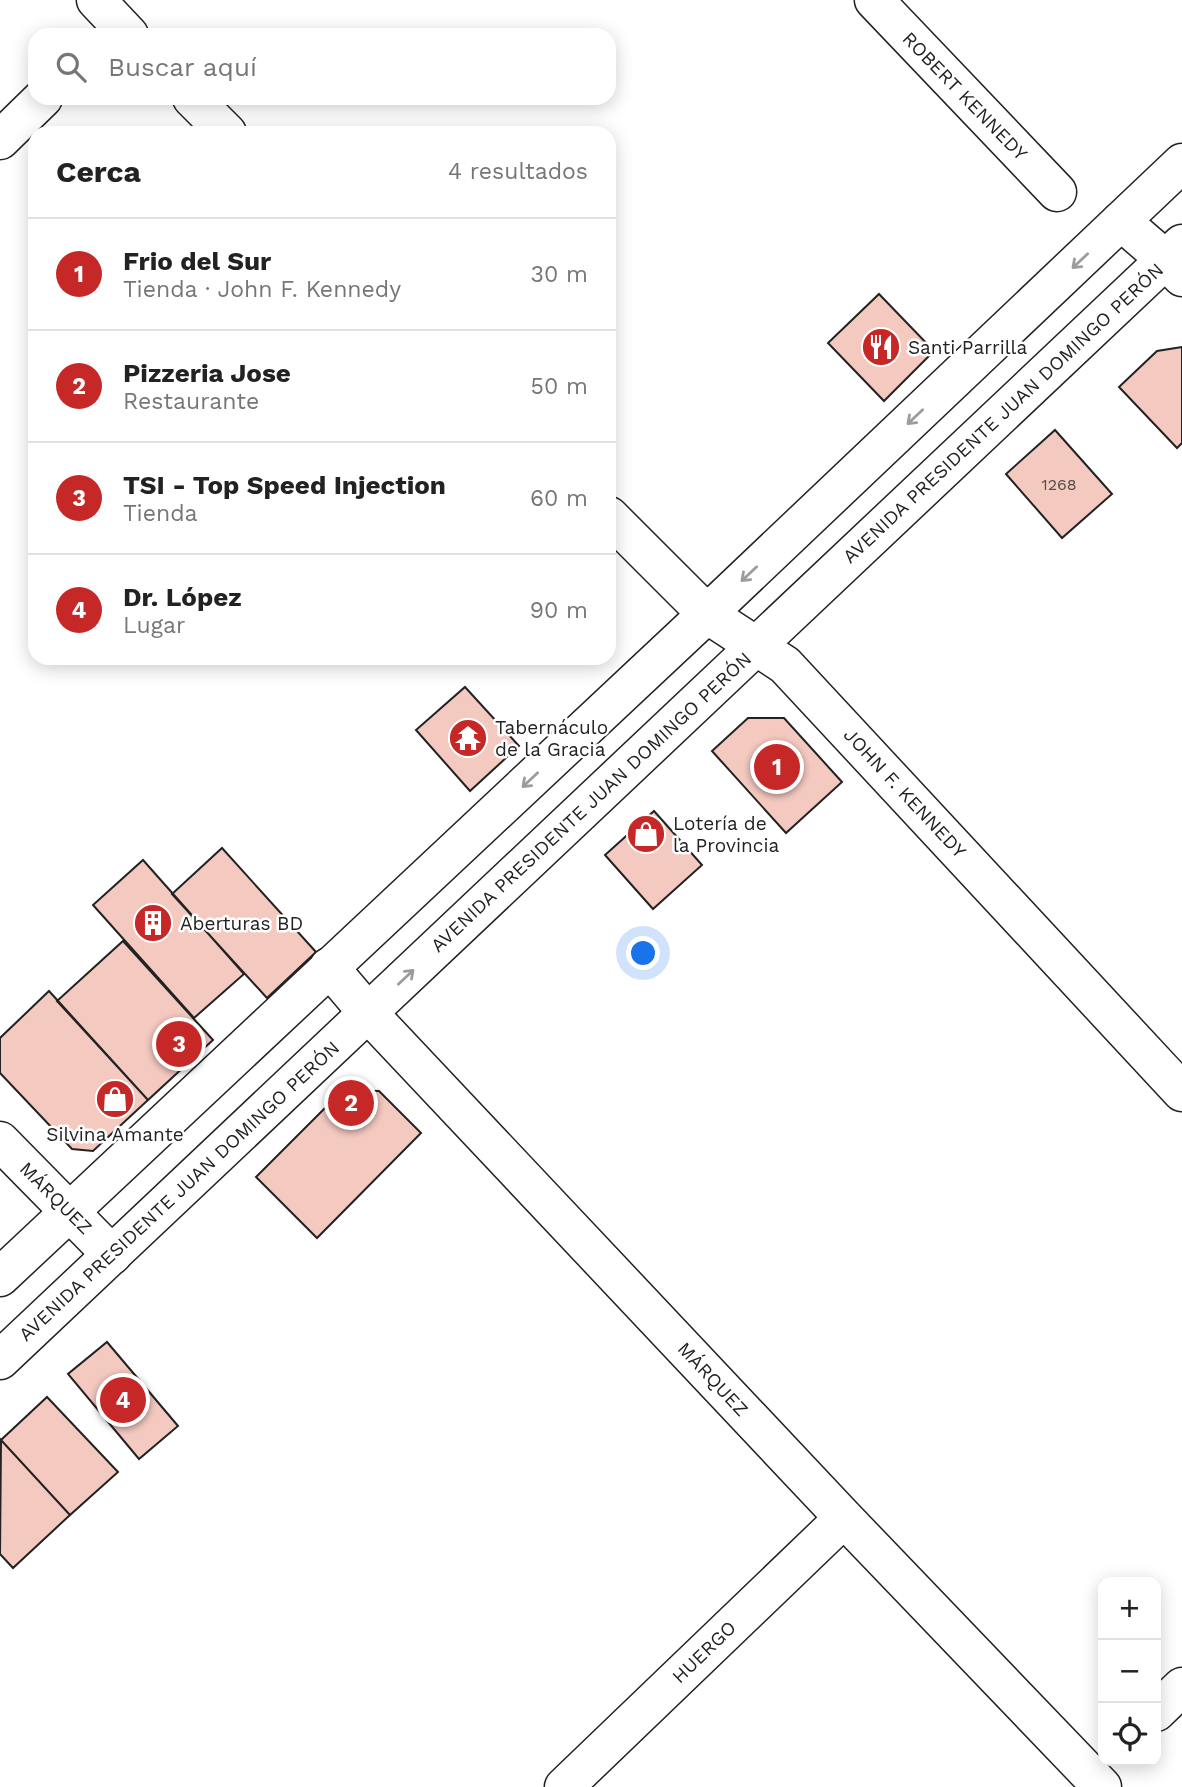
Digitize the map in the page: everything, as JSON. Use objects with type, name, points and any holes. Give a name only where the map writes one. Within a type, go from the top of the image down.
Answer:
[{"type":"main road","name":"ROBERT KENNEDY","points":[[874,0],[1057,191]]},
{"type":"main road","points":[[0,140],[36,105]]},
{"type":"main road","points":[[199,105],[220,126]]},
{"type":"main road","points":[[0,1277],[707,614],[1182,163]]},
{"type":"main road","points":[[1121,221],[1177,260]]},
{"type":"main road","name":"AVENIDA PRESIDENTE JUAN DOMINGO PERÓN","points":[[0,1360],[756,647],[1177,260]]},
{"type":"main road","name":"JOHN F. KENNEDY","points":[[616,523],[707,614],[785,665],[1182,1092]]},
{"type":"main road","name":"MÁRQUEZ","points":[[329,967],[368,1013],[844,1518],[1099,1774]]},
{"type":"main road","name":"MÁRQUEZ","points":[[0,1141],[112,1255]]},
{"type":"main road","name":"HUERGO","points":[[564,1787],[844,1518]]},
{"type":"main road","points":[[1161,1707],[1182,1686]]},
{"type":"building","name":"Santi Parrilla","points":[[879,294],[934,351],[884,401],[828,343]]},
{"type":"building","points":[[1182,347],[1182,443],[1177,448],[1119,387],[1157,351]]},
{"type":"building","points":[[1055,430],[1112,494],[1062,538],[1006,474]]},
{"type":"building","name":"Tabernáculo de la Gracia","points":[[465,687],[519,746],[470,791],[416,730]]},
{"type":"building","points":[[748,718],[784,718],[842,782],[786,833],[712,751]]},
{"type":"building","points":[[654,811],[702,865],[653,909],[605,855]]},
{"type":"building","points":[[222,848],[316,952],[267,998],[172,894]]},
{"type":"building","name":"Aberturas BD","points":[[143,860],[244,974],[194,1018],[93,905]]},
{"type":"building","points":[[123,941],[213,1040],[148,1100],[57,1001]]},
{"type":"building","points":[[49,991],[148,1100],[93,1151],[72,1149],[0,1073],[0,1038]]},
{"type":"building","points":[[343,1090],[379,1091],[421,1133],[317,1238],[256,1177]]},
{"type":"building","points":[[107,1342],[178,1426],[139,1459],[68,1374]]},
{"type":"building","points":[[47,1397],[118,1472],[70,1515],[1,1440]]},
{"type":"building","points":[[1,1440],[70,1515],[13,1568],[0,1554]]},
{"type":"place","name":"Santi Parrilla","points":[[881,347]]},
{"type":"place","name":"Tabernáculo de la Gracia","points":[[468,738]]},
{"type":"place","name":"Frio del Sur","points":[[777,767]]},
{"type":"place","name":"Lotería de la Provincia","points":[[646,834]]},
{"type":"place","name":"Aberturas BD","points":[[153,923]]},
{"type":"place","name":"TSI - Top Speed Injection","points":[[179,1044]]},
{"type":"place","name":"Silvina Amante","points":[[115,1099]]},
{"type":"place","name":"Pizzeria Jose","points":[[351,1103]]},
{"type":"place","name":"Dr. López","points":[[123,1400]]}]
